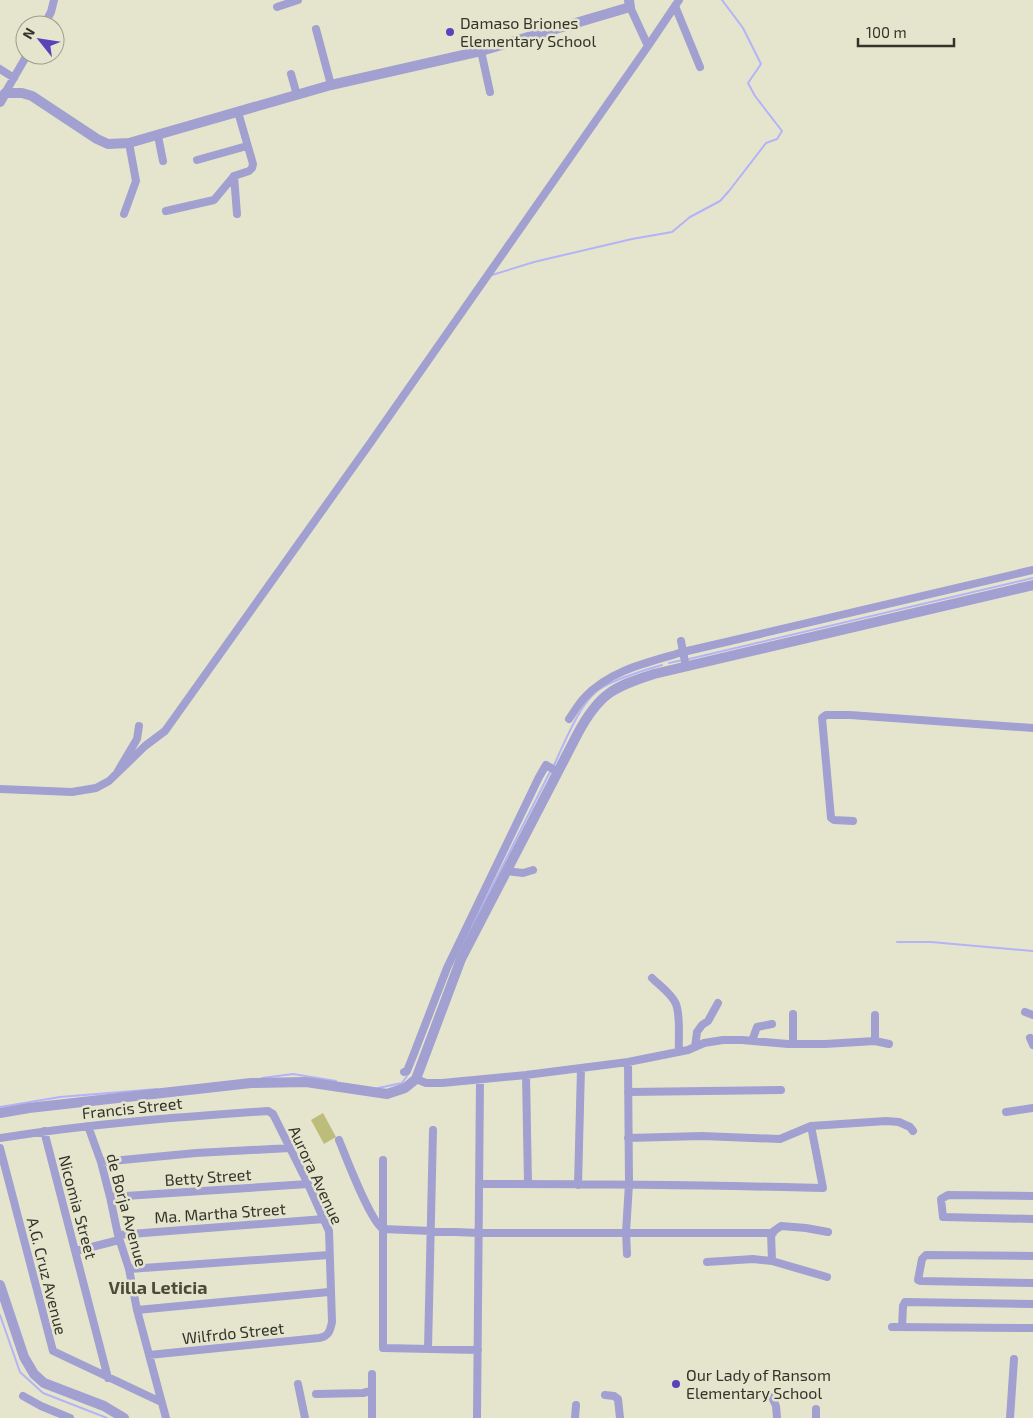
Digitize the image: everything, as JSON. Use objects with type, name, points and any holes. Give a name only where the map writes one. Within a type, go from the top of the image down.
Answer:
[{"type":"street","points":[[49,15],[54,0]]},
{"type":"street","points":[[277,7],[298,0]]},
{"type":"street","points":[[3,97],[22,92],[32,96],[102,142],[113,145],[129,144],[331,85],[481,51],[629,3],[648,46]]},
{"type":"street","points":[[0,789],[75,791],[96,788],[116,775],[146,746],[165,731],[677,3]]},
{"type":"street","points":[[677,3],[700,67]]},
{"type":"street","points":[[316,30],[331,85]]},
{"type":"street","points":[[481,51],[490,92]]},
{"type":"street","points":[[3,97],[21,65]]},
{"type":"street","points":[[0,69],[14,78]]},
{"type":"street","points":[[291,74],[297,95]]},
{"type":"street","points":[[166,211],[214,200],[234,176],[249,172],[252,168],[253,164],[246,146],[238,112]]},
{"type":"street","points":[[158,136],[162,162]]},
{"type":"street","points":[[124,214],[136,177],[129,144]]},
{"type":"street","points":[[197,160],[246,146]]},
{"type":"street","points":[[234,176],[237,214]]},
{"type":"street","points":[[569,719],[585,696],[608,678],[638,665],[683,652],[1033,570]]},
{"type":"street","points":[[0,1114],[29,1108],[251,1083],[306,1082],[387,1094],[405,1088],[416,1079],[454,976],[506,871],[585,720],[601,698],[632,681],[667,671],[1033,585]]},
{"type":"street","points":[[681,641],[686,667]]},
{"type":"street","points":[[664,658],[667,671]]},
{"type":"street","points":[[853,820],[834,820],[831,818],[822,718],[826,715],[850,715],[1033,728]]},
{"type":"street","points":[[116,775],[137,739],[139,726]]},
{"type":"street","points":[[404,1072],[407,1071],[449,963],[539,776],[546,765],[558,772]]},
{"type":"street","points":[[506,871],[523,873],[532,870]]},
{"type":"street","points":[[652,978],[676,1003],[678,1014],[678,1052]]},
{"type":"street","points":[[696,1047],[697,1032],[708,1021],[718,1003]]},
{"type":"street","points":[[792,1014],[793,1044]]},
{"type":"street","points":[[875,1015],[876,1041]]},
{"type":"street","points":[[752,1041],[757,1027],[772,1024]]},
{"type":"street","points":[[416,1079],[426,1083],[526,1076],[628,1062],[678,1052],[704,1043],[723,1040],[793,1044],[876,1041],[889,1044]]},
{"type":"street","points":[[627,1254],[626,1232],[629,1184],[628,1062]]},
{"type":"street","points":[[578,1185],[581,1068]]},
{"type":"street","points":[[526,1076],[528,1184]]},
{"type":"street","points":[[477,1418],[480,1080]]},
{"type":"street","points":[[628,1092],[781,1090]]},
{"type":"street","points":[[1006,1112],[1033,1108]]},
{"type":"street","name":"Francis Street","points":[[0,1138],[44,1131],[179,1116],[268,1111]]},
{"type":"street","name":"Aurora Avenue","points":[[268,1111],[273,1114],[308,1184],[329,1234],[329,1292],[332,1313],[330,1330],[326,1336],[320,1338]]},
{"type":"street","points":[[628,1138],[702,1136],[780,1139],[811,1126],[886,1121],[899,1122],[910,1127],[912,1131]]},
{"type":"street","name":"de Borja Avenue","points":[[88,1126],[101,1162],[119,1238],[129,1269],[137,1310],[166,1418]]},
{"type":"street","points":[[479,1184],[629,1184],[823,1188],[811,1126]]},
{"type":"street","points":[[428,1349],[433,1130]]},
{"type":"street","name":"Nicomia Street","points":[[44,1131],[108,1378]]},
{"type":"street","points":[[339,1140],[366,1202],[379,1226],[383,1229],[479,1233],[772,1233],[781,1226],[828,1232]]},
{"type":"street","name":"A.G. Cruz Avenue","points":[[0,1148],[51,1348],[57,1354],[161,1402]]},
{"type":"street","points":[[101,1162],[196,1153],[290,1148]]},
{"type":"street","points":[[384,1160],[383,1346],[385,1348],[478,1350]]},
{"type":"street","name":"Betty Street","points":[[110,1197],[308,1184]]},
{"type":"street","points":[[1033,1196],[948,1195],[941,1199],[943,1217],[1033,1219]]},
{"type":"street","name":"Ma. Martha Street","points":[[76,1251],[119,1238],[324,1219]]},
{"type":"street","points":[[772,1233],[772,1261]]},
{"type":"street","points":[[129,1269],[329,1255]]},
{"type":"street","points":[[1033,1256],[926,1255],[922,1259],[918,1280],[1033,1282]]},
{"type":"street","points":[[707,1262],[752,1259],[772,1261],[827,1277]]},
{"type":"street","points":[[0,1285],[24,1357],[34,1374],[44,1383],[104,1406],[124,1418]]},
{"type":"street","points":[[137,1310],[329,1292]]},
{"type":"street","points":[[902,1327],[903,1306],[906,1302],[1033,1304]]},
{"type":"street","points":[[892,1327],[1033,1328]]},
{"type":"street","name":"Wilfrdo Street","points":[[149,1355],[320,1338]]},
{"type":"street","points":[[1010,1418],[1014,1359]]},
{"type":"street","points":[[372,1374],[372,1418]]},
{"type":"street","points":[[298,1384],[305,1418]]},
{"type":"street","points":[[316,1394],[363,1393],[371,1391]]},
{"type":"street","points":[[605,1395],[614,1396],[618,1399],[620,1418]]},
{"type":"street","points":[[23,1396],[70,1418]]},
{"type":"street","points":[[772,1397],[776,1406],[777,1418]]},
{"type":"street","points":[[575,1418],[576,1405]]},
{"type":"street","points":[[816,1409],[816,1418]]},
{"type":"shaded area","points":[[323,1113],[336,1137],[324,1144],[311,1120]]},
{"type":"waterway","points":[[492,275],[534,262],[632,239],[672,232],[690,217],[720,201],[766,143],[777,139],[782,131],[755,96],[748,83],[761,64],[743,28],[722,0]]},
{"type":"waterway","points":[[689,659],[1033,578]]},
{"type":"waterway","points":[[669,663],[683,660]]},
{"type":"waterway","points":[[554,765],[578,715],[590,697],[603,687],[619,679],[662,665]]},
{"type":"waterway","points":[[461,948],[550,772]]},
{"type":"waterway","points":[[897,942],[931,942],[1033,951]]},
{"type":"waterway","points":[[378,1088],[402,1083],[409,1073]]},
{"type":"waterway","points":[[262,1078],[293,1074],[336,1081]]},
{"type":"waterway","points":[[0,1107],[60,1097],[157,1089]]},
{"type":"waterway","points":[[0,1315],[20,1372],[43,1393],[107,1418]]},
{"type":"place","name":"Damaso Briones Elementary School","points":[[450,32]]},
{"type":"place","name":"Our Lady of Ransom Elementary School","points":[[676,1384]]},
{"type":"district","name":"Villa Leticia","points":[[158,1288]]}]
